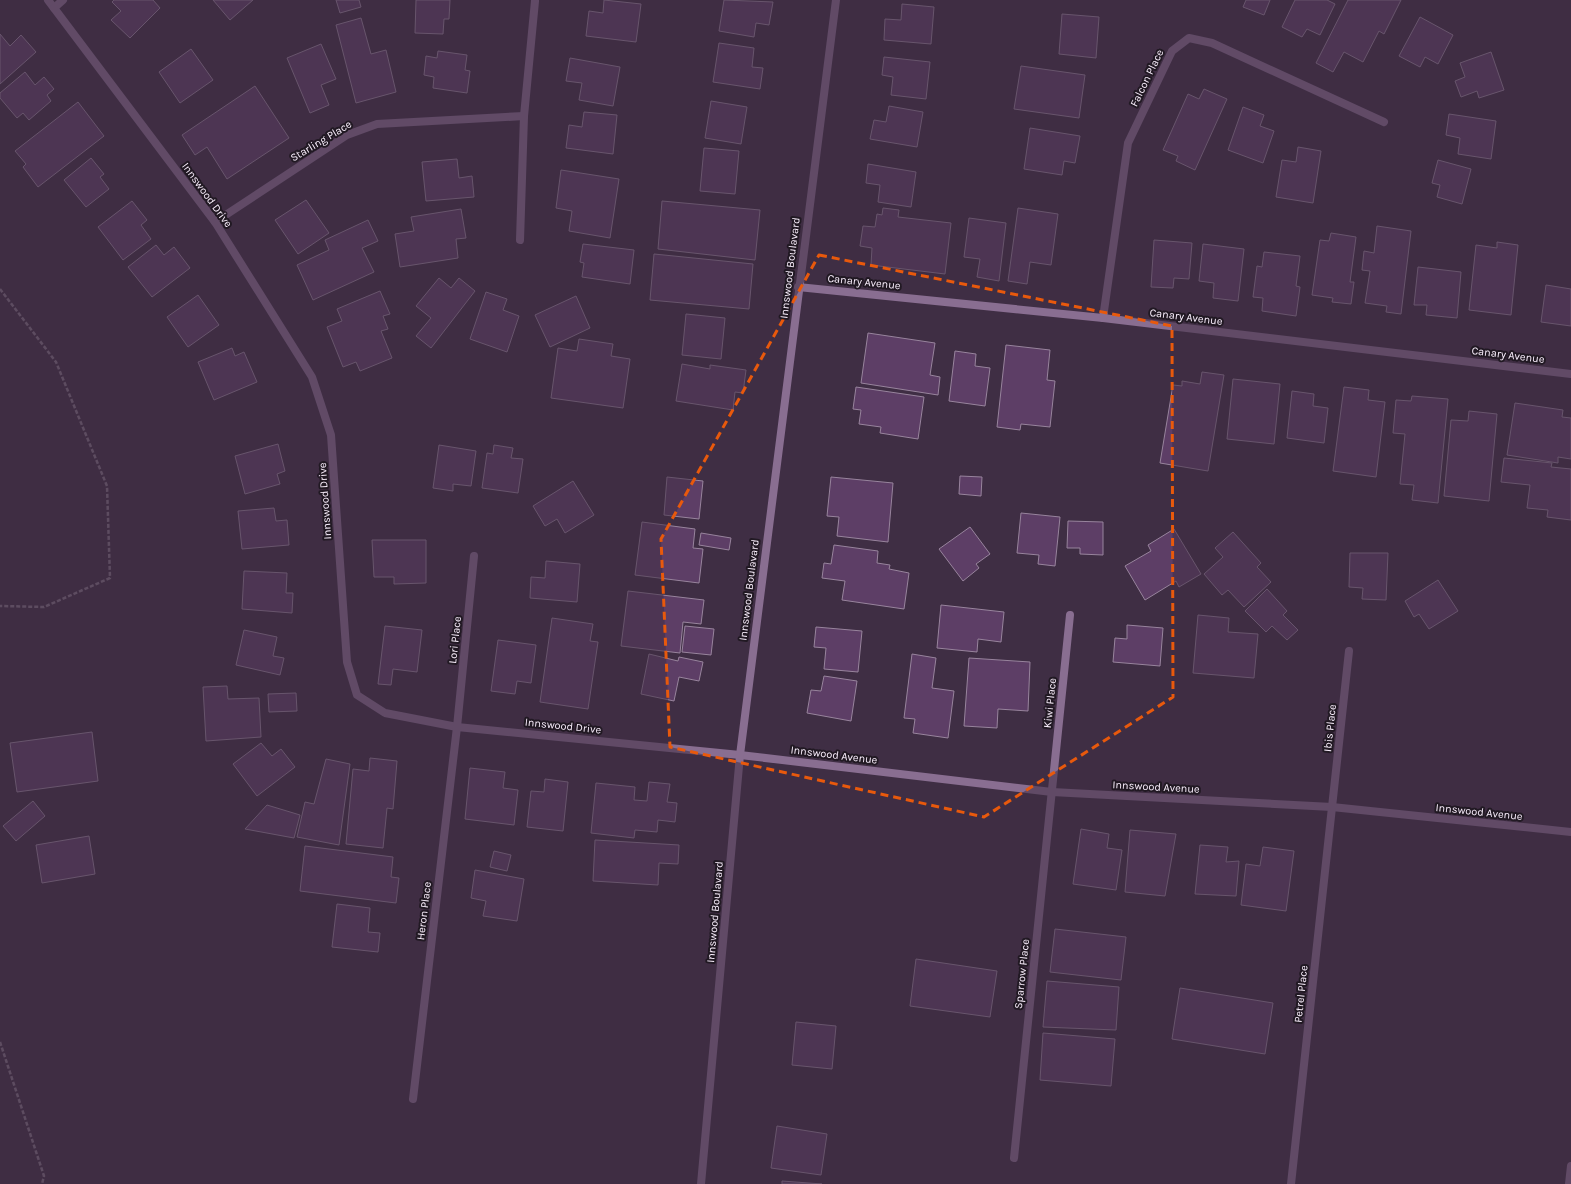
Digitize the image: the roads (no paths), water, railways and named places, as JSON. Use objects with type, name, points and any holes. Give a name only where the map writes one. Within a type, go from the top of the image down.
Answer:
[{"type":"street","name":"Innswood Drive","points":[[48,0],[215,222],[312,377],[331,435],[347,662],[357,695],[385,713],[457,727],[740,755]]},
{"type":"street","points":[[54,8],[62,0]]},
{"type":"street","name":"Innswood Boulavard","points":[[702,1184],[740,755],[798,286],[836,0]]},
{"type":"street","points":[[520,240],[524,116],[535,1]]},
{"type":"street","name":"Falcon Place","points":[[1103,318],[1128,143],[1172,51],[1189,38],[1212,43],[1384,122]]},
{"type":"street","name":"Starling Place","points":[[215,222],[347,135],[377,124],[524,116]]},
{"type":"street","name":"Canary Avenue","points":[[798,286],[1103,318],[1571,374]]},
{"type":"street","name":"Lori Place","points":[[457,727],[474,556]]},
{"type":"street","name":"Kiwi Place","points":[[1052,792],[1070,615]]},
{"type":"street","name":"Ibis Place","points":[[1332,807],[1349,651]]},
{"type":"street","name":"Heron Place","points":[[413,1099],[457,727]]},
{"type":"street","name":"Innswood Avenue","points":[[740,755],[1052,792],[1332,807],[1571,832]]},
{"type":"street","name":"Sparrow Place","points":[[1014,1158],[1052,792]]},
{"type":"street","name":"Petrel Place","points":[[1291,1184],[1332,807]]},
{"type":"street","points":[[1569,1184],[1571,1166]]}]
